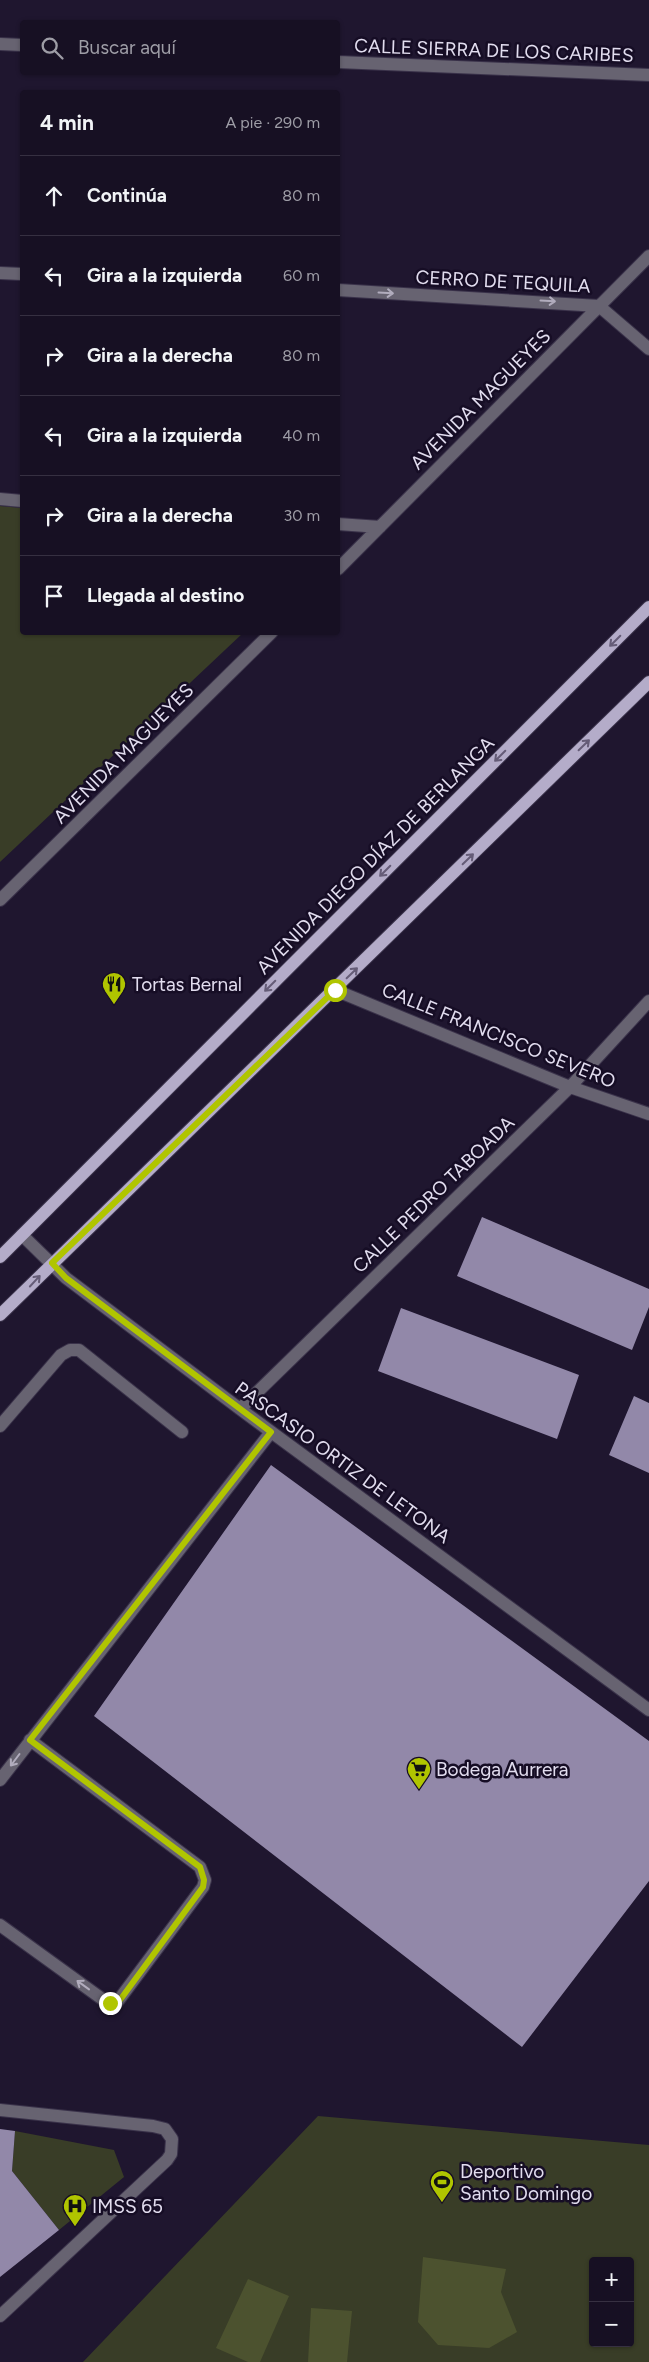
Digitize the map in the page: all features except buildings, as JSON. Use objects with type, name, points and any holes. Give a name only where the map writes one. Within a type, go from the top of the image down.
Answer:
[{"type":"main road","name":"AVENIDA DIEGO DÍAZ DE BERLANGA","points":[[0,1258],[649,607]]},
{"type":"main road","points":[[0,1315],[649,682]]},
{"type":"street","points":[[0,44],[20,45]]},
{"type":"street","name":"CALLE SIERRA DE LOS CARIBES","points":[[340,62],[649,75]]},
{"type":"street","name":"AVENIDA MAGUEYES","points":[[340,566],[649,256]]},
{"type":"street","points":[[0,273],[20,274]]},
{"type":"street","name":"CERRO DE TEQUILA","points":[[340,290],[599,306],[646,342]]},
{"type":"street","points":[[0,499],[20,501]]},
{"type":"street","points":[[340,524],[380,527]]},
{"type":"street","name":"AVENIDA MAGUEYES","points":[[0,900],[269,635]]},
{"type":"street","name":"CALLE FRANCISCO SEVERO","points":[[335,990],[570,1087],[649,1114]]},
{"type":"street","name":"CALLE PEDRO TABOADA","points":[[240,1410],[570,1087],[649,1001]]},
{"type":"street","name":"PASCASIO ORTIZ DE LETONA","points":[[22,1235],[66,1278],[240,1410],[649,1710]]},
{"type":"street","points":[[0,1426],[61,1355],[75,1349],[79,1350],[182,1432]]},
{"type":"street","points":[[0,1780],[271,1432]]},
{"type":"street","points":[[0,1925],[110,2003],[120,2000],[203,1887],[204,1880],[200,1867],[30,1740]]},
{"type":"street","points":[[0,2110],[153,2126],[165,2129],[172,2139],[171,2154],[167,2160],[0,2316]]},
{"type":"shaded area","points":[[0,506],[20,508],[20,635],[241,635],[0,862]]},
{"type":"shaded area","name":"Deportivo Santo Domingo","points":[[318,2116],[649,2145],[649,2362],[83,2362]]},
{"type":"shaded area","points":[[15,2131],[114,2150],[124,2177],[59,2230],[12,2171]]},
{"type":"shaded area","points":[[423,2257],[506,2269],[501,2292],[517,2332],[489,2348],[438,2345],[418,2322]]},
{"type":"shaded area","points":[[248,2279],[289,2296],[260,2362],[248,2362],[216,2348]]},
{"type":"shaded area","points":[[311,2308],[352,2311],[347,2362],[308,2362]]},
{"type":"place","name":"Tortas Bernal","points":[[114,1005]]},
{"type":"place","name":"Bodega Aurrera","points":[[419,1790]]},
{"type":"place","name":"Deportivo Santo Domingo","points":[[442,2203]]},
{"type":"place","name":"IMSS 65","points":[[75,2227]]},
{"type":"route","points":[[110,2003],[120,2000],[203,1887],[204,1873],[200,1867],[30,1740],[271,1432],[66,1278],[52,1263],[335,990]]}]
